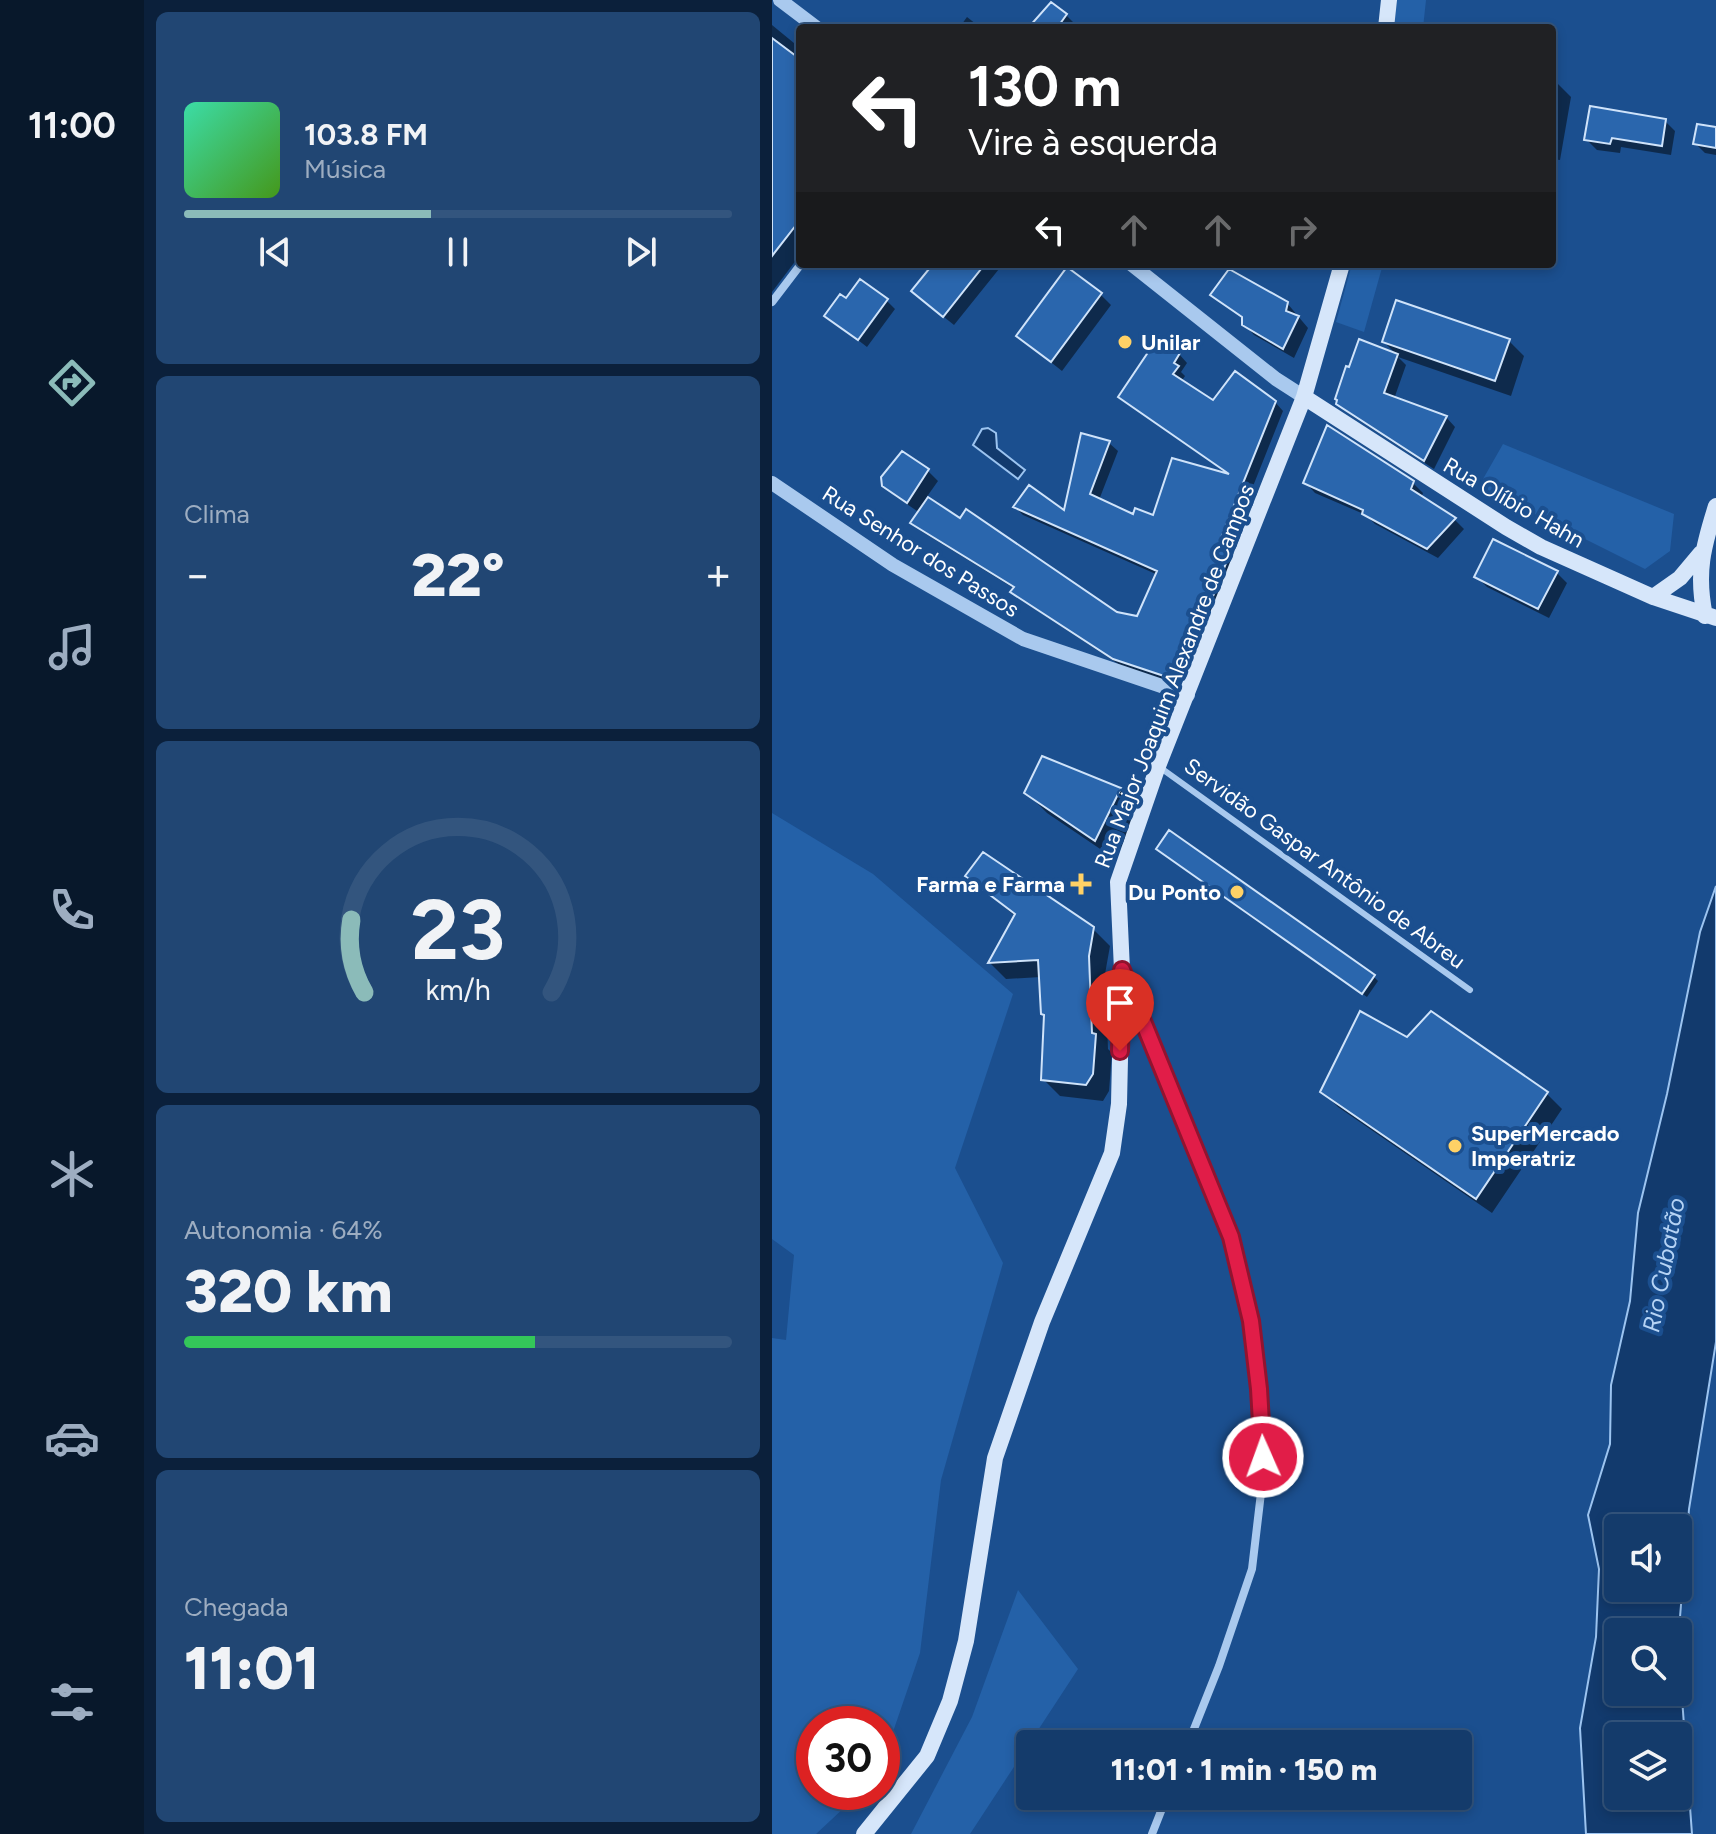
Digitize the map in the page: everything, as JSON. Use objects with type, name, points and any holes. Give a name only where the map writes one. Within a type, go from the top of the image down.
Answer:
[{"type":"main road","points":[[1386,24],[1389,0]]},
{"type":"main road","name":"Rua Major Joaquim Alexandre de Campos","points":[[864,1834],[927,1756],[950,1701],[966,1641],[995,1458],[1042,1322],[1112,1153],[1119,1104],[1122,970],[1118,882],[1158,766],[1304,397],[1341,268]]},
{"type":"main road","name":"Rua Olíbio Hahn","points":[[1304,397],[1541,547],[1653,597],[1711,617]]},
{"type":"main road","points":[[1711,617],[1701,586],[1701,553],[1716,506]]},
{"type":"main road","points":[[1653,597],[1680,578],[1701,553]]},
{"type":"street","points":[[780,0],[812,24]]},
{"type":"street","points":[[772,302],[798,268]]},
{"type":"street","points":[[1136,268],[1276,379],[1304,397]]},
{"type":"street","name":"Rua Senhor dos Passos","points":[[772,483],[893,565],[1023,639],[1188,695]]},
{"type":"street","points":[[1122,970],[1231,1237],[1251,1321],[1261,1408],[1263,1476],[1252,1569],[1194,1730]]},
{"type":"street","points":[[1152,1834],[1161,1810]]},
{"type":"lane","name":"Servidão Gaspar Antônio de Abreu","points":[[1158,766],[1470,990]]},
{"type":"shaded area","points":[[1397,0],[1426,0],[1423,24],[1394,24]]},
{"type":"shaded area","points":[[1351,268],[1382,268],[1364,332],[1336,322]]},
{"type":"shaded area","points":[[1503,444],[1674,514],[1670,551],[1645,569],[1483,488],[1483,479]]},
{"type":"shaded area","points":[[772,813],[873,874],[1013,994],[955,1168],[1003,1263],[941,1480],[920,1653],[900,1711],[900,1706],[796,1706],[796,1810],[842,1810],[816,1834],[772,1834],[772,1338],[786,1340],[794,1255],[772,1239]]},
{"type":"shaded area","points":[[1018,1590],[1078,1669],[1038,1730],[1016,1730],[1016,1764],[970,1834],[911,1834],[972,1717]]},
{"type":"water","points":[[988,428],[996,433],[997,448],[1025,470],[1018,479],[973,445],[982,429]]},
{"type":"water","name":"Rio Cubatão","points":[[1716,886],[1716,1342],[1689,1514],[1604,1514],[1604,1602],[1681,1602],[1680,1618],[1604,1618],[1604,1706],[1683,1706],[1684,1722],[1604,1722],[1604,1810],[1690,1810],[1692,1834],[1586,1834],[1580,1728],[1596,1637],[1599,1569],[1588,1515],[1610,1444],[1611,1385],[1630,1301],[1638,1213],[1667,1094],[1700,932]]},
{"type":"building","points":[[1051,2],[1067,14],[1060,24],[1032,24]]},
{"type":"building","points":[[772,38],[796,56],[796,225],[772,256]]},
{"type":"building","points":[[1590,106],[1666,119],[1662,146],[1612,138],[1610,144],[1584,140]]},
{"type":"building","points":[[1697,124],[1716,127],[1716,148],[1693,144]]},
{"type":"building","points":[[930,268],[982,268],[943,317],[911,291]]},
{"type":"building","points":[[1066,268],[1102,293],[1051,362],[1016,336]]},
{"type":"building","points":[[1229,269],[1288,302],[1286,311],[1299,316],[1283,349],[1242,325],[1242,317],[1210,295]]},
{"type":"building","points":[[860,279],[888,299],[858,340],[824,316],[840,294],[846,298]]},
{"type":"building","points":[[1396,300],[1510,339],[1495,381],[1382,342]]},
{"type":"building","points":[[1159,336],[1180,353],[1174,363],[1179,366],[1173,374],[1213,400],[1235,371],[1276,401],[1219,543],[1232,548],[1193,647],[1188,645],[1167,677],[1113,659],[1010,592],[1014,587],[910,523],[928,497],[960,518],[966,509],[1117,612],[1137,616],[1157,571],[1013,507],[1029,485],[1064,510],[1081,433],[1110,441],[1090,494],[1133,514],[1135,508],[1153,515],[1172,458],[1229,474],[1118,397]]},
{"type":"building","points":[[1359,339],[1398,354],[1384,393],[1447,416],[1424,461],[1336,404],[1346,366],[1349,367]]},
{"type":"building","points":[[1327,425],[1414,481],[1411,489],[1456,518],[1427,549],[1362,514],[1363,510],[1303,483]]},
{"type":"building","points":[[902,451],[929,469],[907,503],[882,486],[881,477]]},
{"type":"building","points":[[1493,539],[1558,571],[1538,609],[1474,577]]},
{"type":"building","points":[[1042,756],[1121,788],[1095,841],[1024,793]]},
{"type":"building","points":[[1169,830],[1375,975],[1362,994],[1156,849]]},
{"type":"building","points":[[983,852],[1094,927],[1089,956],[1092,1033],[1096,1034],[1093,1074],[1086,1085],[1041,1080],[1044,1015],[1041,1014],[1038,960],[988,963],[1015,914],[965,876]]},
{"type":"building","name":"SuperMercado Imperatriz","points":[[1360,1011],[1407,1037],[1431,1011],[1548,1092],[1476,1199],[1320,1092]]},
{"type":"place","name":"Unilar","points":[[1125,342]]},
{"type":"place","name":"Farma e Farma","points":[[1081,884]]},
{"type":"place","name":"Du Ponto","points":[[1237,892]]},
{"type":"place","name":"SuperMercado Imperatriz","points":[[1455,1146]]},
{"type":"route","points":[[1120,1051],[1122,970],[1231,1237],[1251,1321],[1263,1457]]}]
